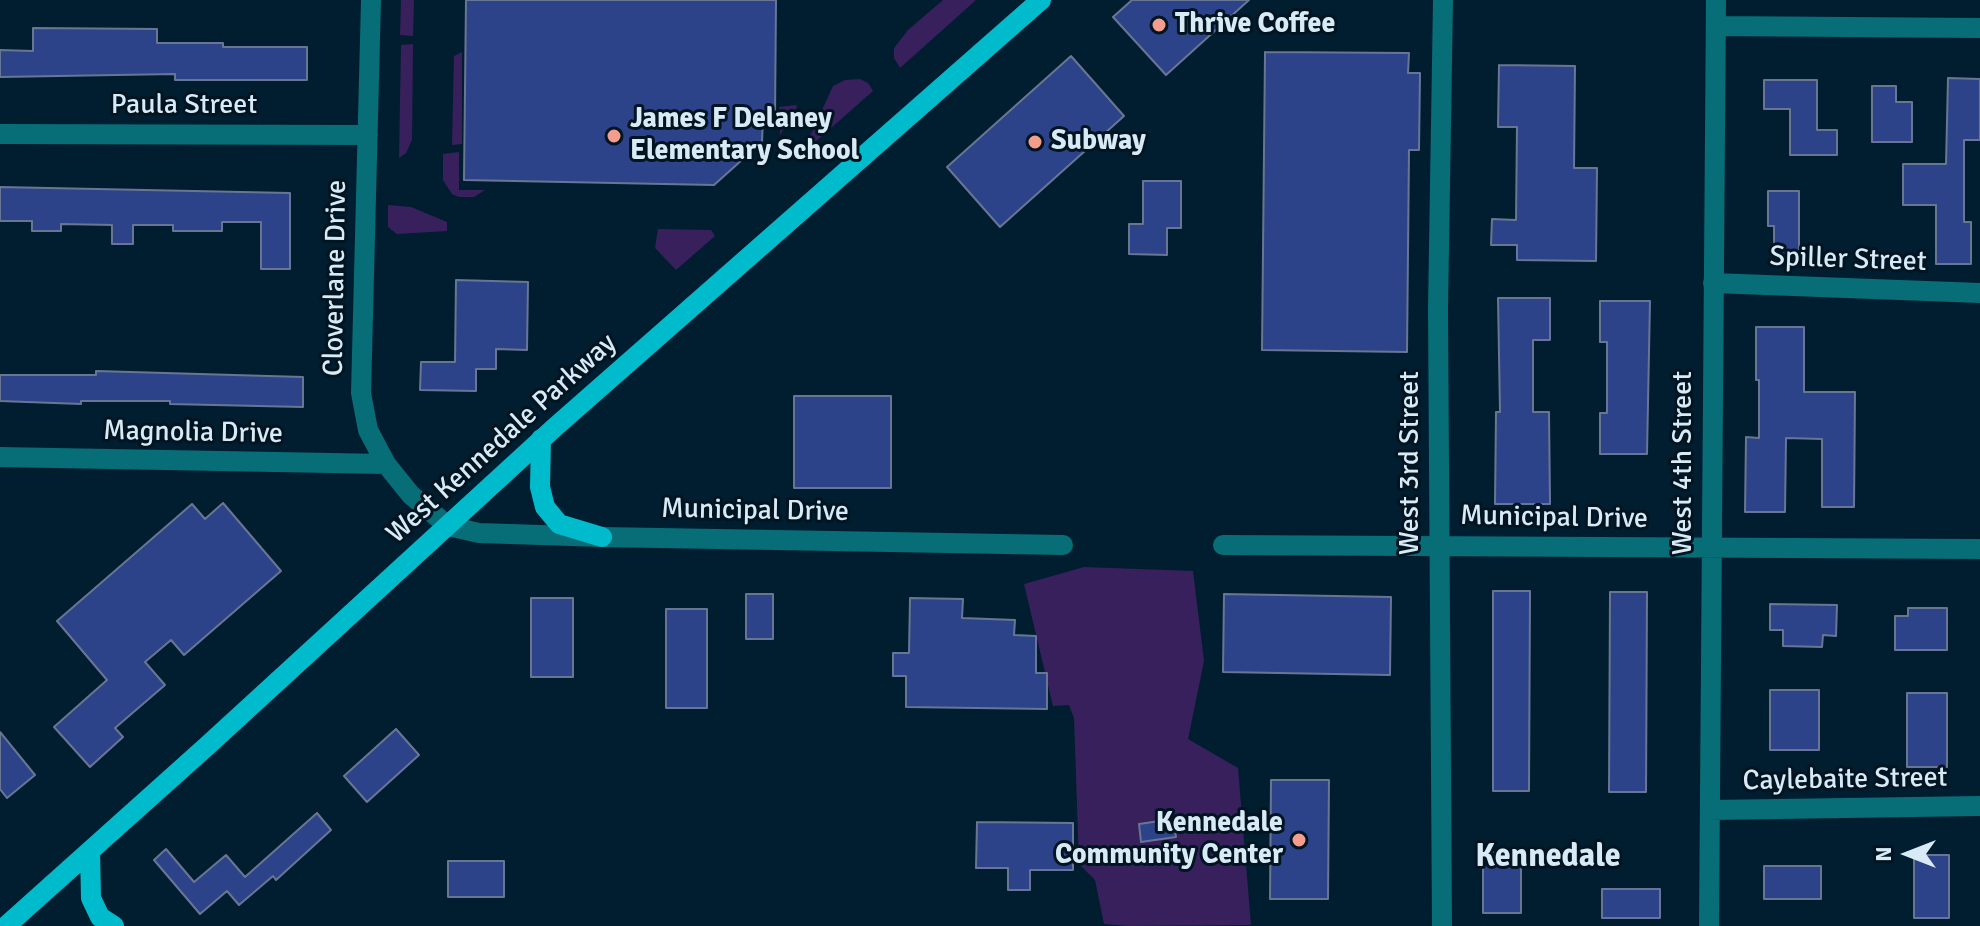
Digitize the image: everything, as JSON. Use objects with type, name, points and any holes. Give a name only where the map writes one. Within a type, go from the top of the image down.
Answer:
[{"type":"main road","name":"West Kennedale Parkway","points":[[6,926],[541,439],[1041,0]]},
{"type":"main road","points":[[541,439],[540,487],[545,507],[559,524],[602,537]]},
{"type":"main road","points":[[90,851],[91,898],[100,917],[114,926]]},
{"type":"street","name":"Cloverlane Drive","points":[[371,0],[361,393],[368,430],[386,464],[411,495],[448,526]]},
{"type":"street","name":"West 3rd Street","points":[[1442,926],[1438,309],[1443,0]]},
{"type":"street","name":"West 4th Street","points":[[1709,926],[1716,0]]},
{"type":"street","points":[[1716,26],[1980,28]]},
{"type":"street","name":"Paula Street","points":[[0,134],[368,135]]},
{"type":"street","name":"Spiller Street","points":[[1713,283],[1980,293]]},
{"type":"street","name":"Magnolia Drive","points":[[0,457],[386,464]]},
{"type":"street","name":"Municipal Drive","points":[[448,526],[479,533],[602,537],[1063,545]]},
{"type":"street","name":"Municipal Drive","points":[[1223,545],[1980,549]]},
{"type":"street","name":"Caylebaite Street","points":[[1710,810],[1980,806]]},
{"type":"shaded area","points":[[401,0],[414,0],[413,36],[400,35]]},
{"type":"shaded area","points":[[943,0],[976,0],[900,68],[894,58],[894,48],[908,30]]},
{"type":"shaded area","points":[[413,44],[412,140],[406,153],[399,158],[401,45]]},
{"type":"shaded area","points":[[462,52],[462,144],[452,145],[454,56]]},
{"type":"shaded area","points":[[860,79],[868,83],[873,91],[806,150],[799,150],[812,132],[833,86],[845,80]]},
{"type":"shaded area","points":[[779,107],[797,107],[780,135]]},
{"type":"shaded area","points":[[459,152],[459,190],[485,190],[474,197],[452,194],[443,180],[443,154]]},
{"type":"shaded area","points":[[388,205],[411,207],[447,222],[447,231],[397,234],[388,227]]},
{"type":"shaded area","points":[[658,229],[711,230],[715,236],[676,270],[655,248]]},
{"type":"shaded area","points":[[1084,567],[1193,571],[1204,661],[1188,739],[1238,768],[1251,925],[1104,924],[1095,880],[1079,864],[1074,718],[1069,705],[1053,706],[1024,584]]},
{"type":"building","points":[[466,0],[776,0],[775,118],[763,118],[762,142],[714,185],[464,180]]},
{"type":"building","points":[[1132,0],[1249,0],[1166,75],[1113,17]]},
{"type":"building","points":[[33,28],[157,29],[157,43],[307,47],[307,80],[175,80],[175,74],[0,77],[0,50],[33,51]]},
{"type":"building","points":[[1265,52],[1409,53],[1408,73],[1420,73],[1419,150],[1409,150],[1407,352],[1262,350]]},
{"type":"building","name":"Subway","points":[[1071,56],[1124,116],[1000,227],[947,167]]},
{"type":"building","points":[[1499,65],[1575,66],[1574,168],[1597,168],[1596,261],[1517,260],[1517,245],[1491,245],[1492,219],[1516,220],[1517,127],[1498,127]]},
{"type":"building","points":[[1948,78],[1980,79],[1980,140],[1964,140],[1964,222],[1971,222],[1971,264],[1936,264],[1936,205],[1903,205],[1903,164],[1946,164]]},
{"type":"building","points":[[1764,80],[1817,80],[1817,130],[1837,130],[1837,155],[1790,155],[1790,109],[1764,109]]},
{"type":"building","points":[[1872,86],[1896,86],[1896,102],[1912,102],[1912,142],[1872,142]]},
{"type":"building","points":[[1143,181],[1181,181],[1181,228],[1167,228],[1167,255],[1129,254],[1129,224],[1143,224]]},
{"type":"building","points":[[0,187],[290,193],[290,269],[261,269],[261,222],[222,222],[222,231],[173,231],[173,225],[133,225],[133,244],[112,244],[112,225],[61,224],[61,231],[32,231],[32,221],[0,221]]},
{"type":"building","points":[[1768,191],[1799,191],[1799,255],[1774,255],[1774,226],[1768,226]]},
{"type":"building","points":[[456,280],[528,282],[527,350],[496,349],[496,369],[476,369],[476,391],[420,390],[421,362],[455,362]]},
{"type":"building","points":[[1498,298],[1550,298],[1550,340],[1533,340],[1533,412],[1549,412],[1550,504],[1495,504],[1496,412],[1500,412]]},
{"type":"building","points":[[1600,301],[1650,301],[1647,454],[1600,454],[1600,413],[1607,413],[1607,342],[1600,342]]},
{"type":"building","points":[[1756,327],[1804,327],[1804,392],[1855,392],[1854,507],[1822,507],[1822,439],[1786,438],[1785,512],[1745,512],[1746,437],[1759,438]]},
{"type":"building","points":[[96,371],[303,377],[303,407],[170,404],[170,401],[81,401],[81,404],[0,401],[0,375],[96,375]]},
{"type":"building","points":[[794,396],[891,396],[891,488],[794,488]]},
{"type":"building","points":[[223,503],[281,571],[184,655],[171,640],[145,662],[165,685],[115,728],[123,737],[90,767],[54,727],[107,680],[57,621],[192,504],[205,519]]},
{"type":"building","points":[[1493,591],[1530,591],[1529,791],[1493,791]]},
{"type":"building","points":[[1610,592],[1647,592],[1646,792],[1609,792]]},
{"type":"building","points":[[746,594],[773,594],[773,639],[746,639]]},
{"type":"building","points":[[1224,594],[1391,597],[1390,675],[1223,672]]},
{"type":"building","points":[[531,598],[573,598],[573,677],[531,677]]},
{"type":"building","points":[[910,598],[963,599],[962,618],[1015,620],[1014,635],[1036,636],[1036,673],[1047,673],[1047,709],[906,707],[906,676],[893,676],[893,653],[909,653]]},
{"type":"building","points":[[1770,604],[1837,605],[1836,636],[1823,635],[1822,647],[1783,646],[1783,630],[1770,630]]},
{"type":"building","points":[[1908,608],[1947,608],[1947,650],[1895,650],[1895,616],[1908,616]]},
{"type":"building","points":[[666,609],[707,609],[707,708],[666,708]]},
{"type":"building","points":[[1770,690],[1819,690],[1819,750],[1770,750]]},
{"type":"building","points":[[1907,693],[1947,693],[1947,767],[1907,767]]},
{"type":"building","points":[[396,729],[419,755],[367,802],[344,776]]},
{"type":"building","points":[[0,732],[35,775],[7,798],[0,789]]},
{"type":"building","name":"Kennedale Community Center","points":[[1271,780],[1329,780],[1328,899],[1270,899]]},
{"type":"building","points":[[317,813],[331,830],[276,880],[273,876],[239,905],[227,891],[200,914],[154,860],[166,849],[194,882],[226,855],[245,877]]},
{"type":"building","points":[[1173,819],[1176,837],[1141,842],[1139,824]]},
{"type":"building","points":[[977,822],[1073,823],[1073,870],[1030,870],[1030,890],[1008,890],[1008,868],[976,868]]},
{"type":"building","points":[[1483,852],[1521,852],[1521,913],[1483,913]]},
{"type":"building","points":[[1914,855],[1949,855],[1949,918],[1914,918]]},
{"type":"building","points":[[448,861],[504,861],[504,897],[448,897]]},
{"type":"building","points":[[1764,866],[1821,866],[1821,899],[1764,899]]},
{"type":"building","points":[[1602,889],[1660,889],[1660,918],[1602,918]]},
{"type":"place","name":"Thrive Coffee","points":[[1159,25]]},
{"type":"place","name":"James F Delaney Elementary School","points":[[614,136]]},
{"type":"place","name":"Subway","points":[[1035,142]]},
{"type":"place","name":"Kennedale Community Center","points":[[1299,840]]},
{"type":"district","name":"Kennedale","points":[[1548,858]]}]
